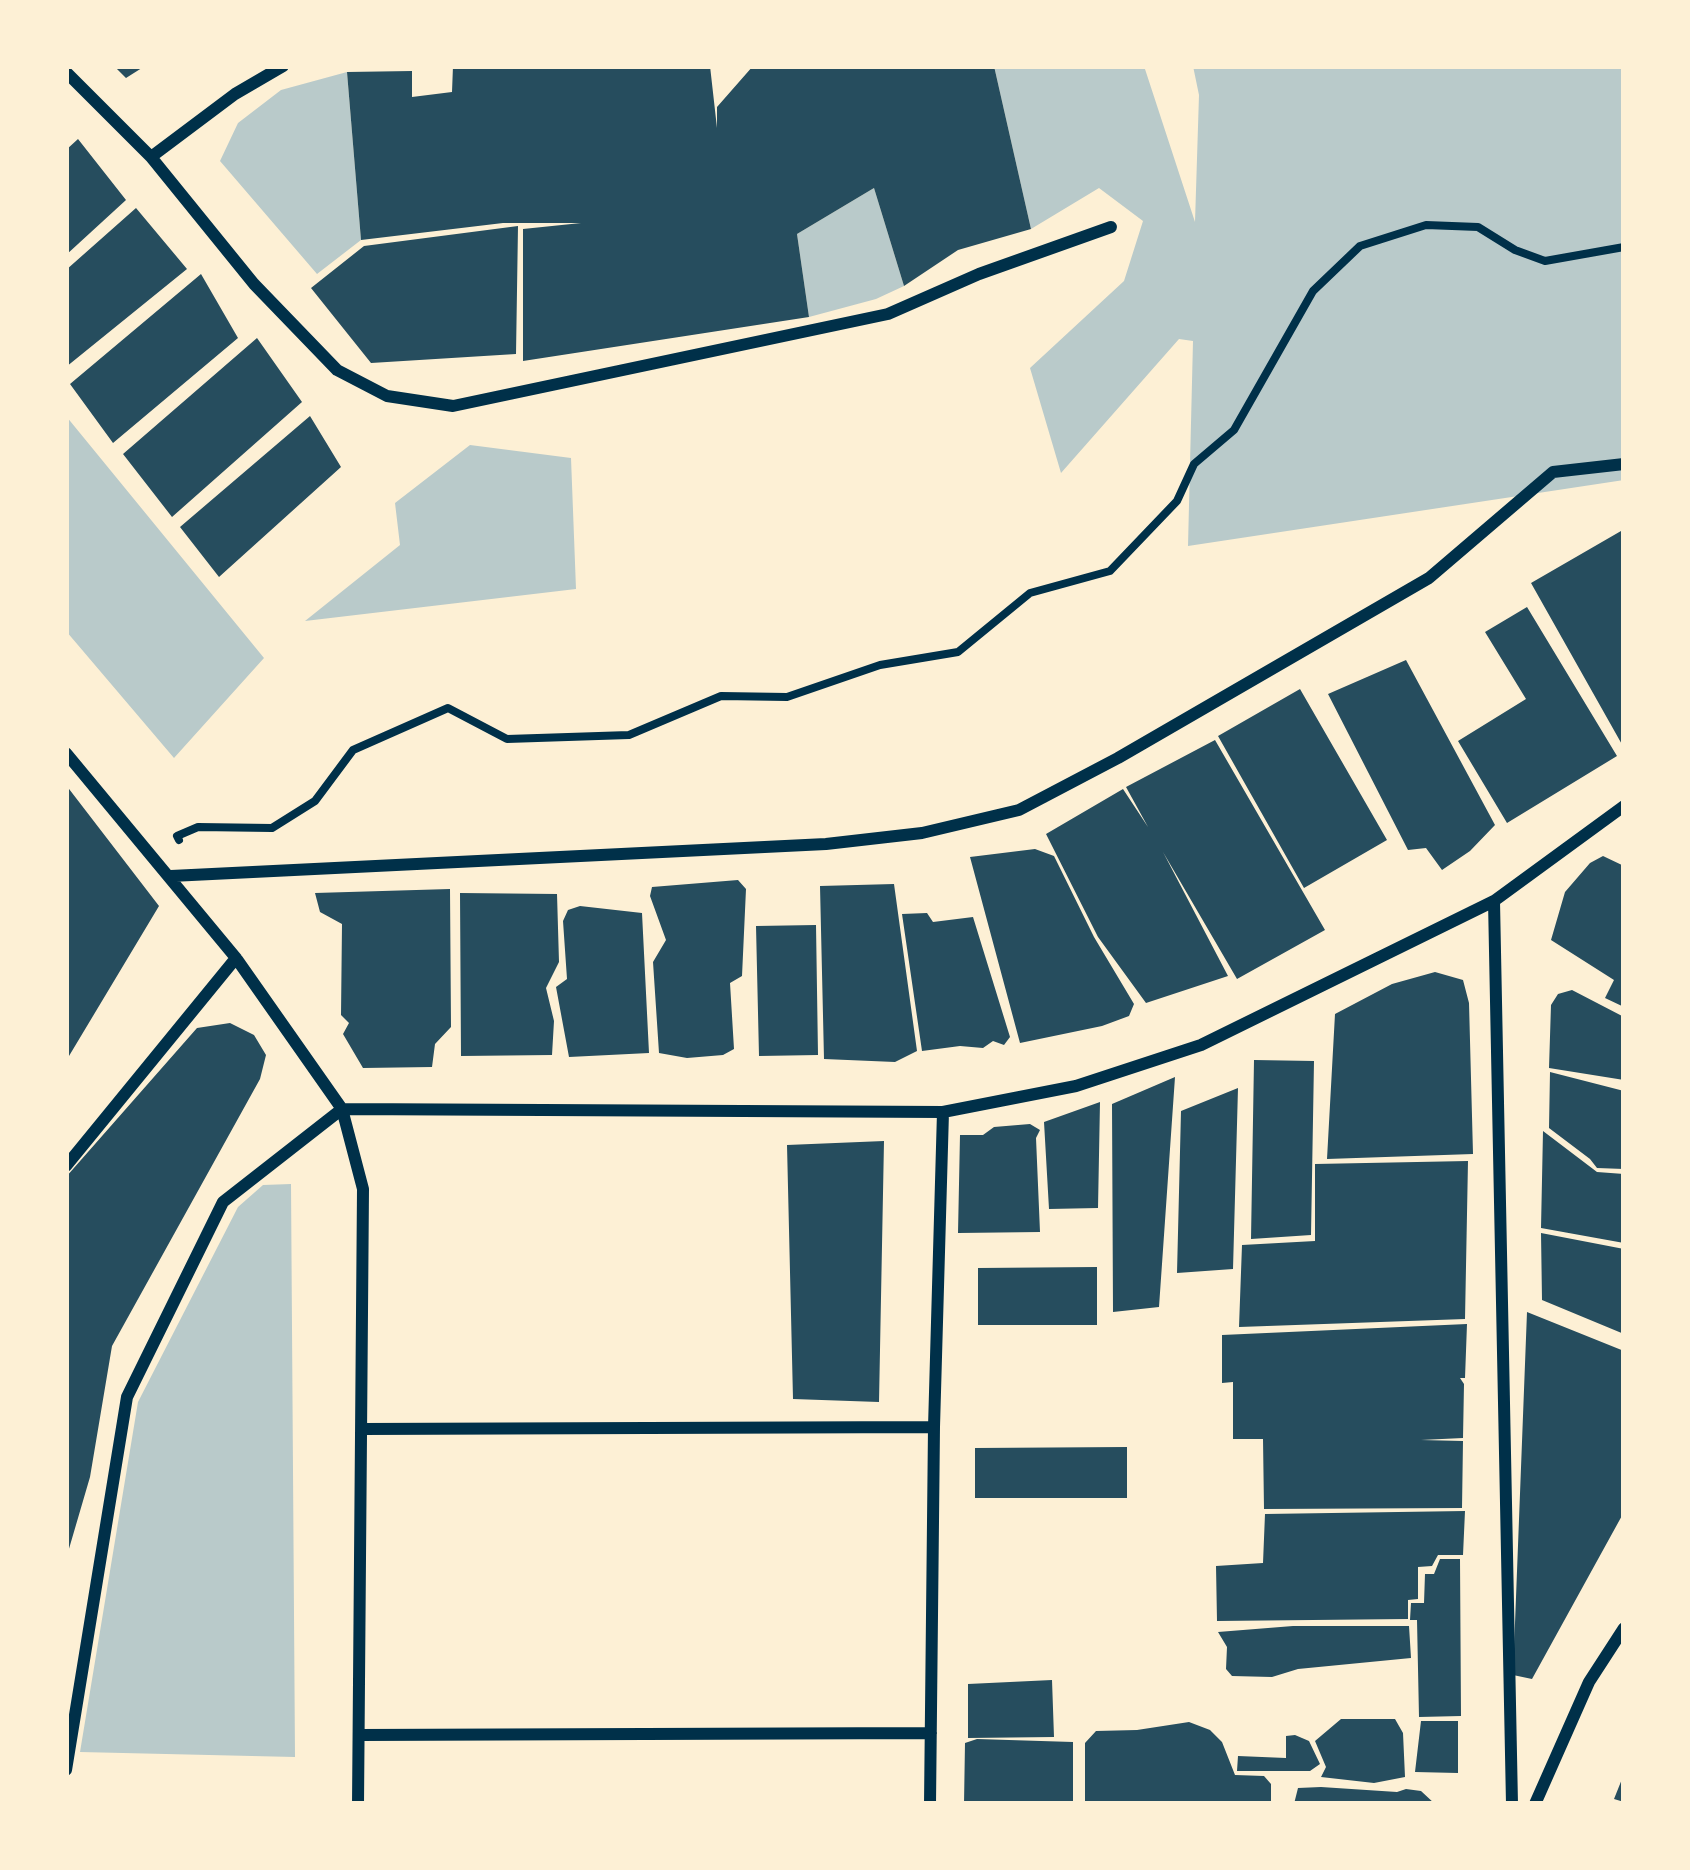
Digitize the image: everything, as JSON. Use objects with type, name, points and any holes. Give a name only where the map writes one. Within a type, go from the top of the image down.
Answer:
[{"type":"street","points":[[152,158],[235,94],[283,66]]},
{"type":"street","points":[[66,73],[152,158],[254,284],[337,370],[387,396],[453,406],[888,314],[979,274],[1111,227]]},
{"type":"street","points":[[171,876],[826,844],[922,833],[1018,810],[1118,758],[1429,578],[1553,472],[1624,464]]},
{"type":"street","points":[[66,753],[236,958],[342,1109],[362,1189],[358,1804]]},
{"type":"street","points":[[66,1770],[127,1397],[223,1202],[342,1109],[944,1112],[1076,1086],[1201,1045],[1494,902],[1624,806]]},
{"type":"street","points":[[1494,902],[1512,1804]]},
{"type":"street","points":[[66,1166],[236,958]]},
{"type":"street","points":[[930,1804],[934,1427],[944,1112]]},
{"type":"street","points":[[362,1429],[934,1427]]},
{"type":"street","points":[[1534,1804],[1589,1682],[1624,1628]]},
{"type":"street","points":[[359,1736],[931,1733]]},
{"type":"path","points":[[204,874],[177,836],[198,827],[272,828],[315,801],[353,750],[448,708],[507,739],[629,735],[721,696],[787,698],[880,665],[958,652],[1030,593],[1110,571],[1177,501],[1194,464],[1234,430],[1313,291],[1360,246],[1426,225],[1478,227],[1545,261],[1624,247]]},
{"type":"shaded area","points":[[994,66],[1144,66],[1195,222],[1199,95],[1193,66],[1624,66],[1624,480],[1188,546],[1193,341],[1179,339],[1061,473],[1030,368],[1124,281],[1143,221],[1099,188],[1031,229]]},
{"type":"shaded area","points":[[347,72],[361,240],[317,274],[220,161],[238,123],[281,90]]},
{"type":"shaded area","points":[[874,188],[904,286],[876,299],[809,317],[797,234]]},
{"type":"shaded area","points":[[66,416],[264,658],[174,758],[66,631]]},
{"type":"shaded area","points":[[470,445],[571,458],[576,589],[305,621],[400,545],[395,503]]},
{"type":"shaded area","points":[[291,1184],[295,1757],[80,1752],[138,1402],[238,1207],[263,1185]]},
{"type":"building","points":[[114,66],[145,66],[126,78]]},
{"type":"building","points":[[453,66],[710,66],[717,128],[717,107],[753,66],[994,66],[1031,229],[958,250],[904,286],[874,188],[797,234],[809,317],[523,361],[523,229],[581,223],[503,223],[361,240],[347,72],[412,71],[412,97],[452,92]]},
{"type":"building","points":[[78,139],[126,200],[66,255],[66,150]]},
{"type":"building","points":[[136,208],[187,269],[66,367],[66,270]]},
{"type":"building","points":[[518,226],[516,354],[371,363],[311,288],[364,246]]},
{"type":"building","points":[[201,274],[238,338],[113,443],[70,384]]},
{"type":"building","points":[[257,338],[302,402],[172,517],[123,454]]},
{"type":"building","points":[[310,416],[341,467],[219,577],[180,527]]},
{"type":"building","points":[[1621,531],[1624,535],[1624,748],[1531,583]]},
{"type":"building","points":[[1527,607],[1617,756],[1507,823],[1458,741],[1526,699],[1485,632]]},
{"type":"building","points":[[1406,660],[1495,825],[1470,851],[1442,870],[1426,848],[1408,850],[1328,694]]},
{"type":"building","points":[[1300,689],[1387,840],[1304,888],[1218,736]]},
{"type":"building","points":[[1215,740],[1325,930],[1237,979],[1163,852],[1228,976],[1146,1003],[1098,937],[1046,834],[1123,789],[1148,827],[1126,787]]},
{"type":"building","points":[[66,785],[159,906],[66,1061]]},
{"type":"building","points":[[1035,849],[1054,856],[1134,1004],[1129,1016],[1102,1026],[1020,1043],[970,857]]},
{"type":"building","points":[[1603,856],[1624,866],[1624,1007],[1605,998],[1614,980],[1551,940],[1565,892],[1590,863]]},
{"type":"building","points":[[738,880],[746,889],[742,976],[730,983],[734,1049],[723,1055],[687,1058],[659,1053],[653,962],[666,940],[650,896],[652,887]]},
{"type":"building","points":[[894,884],[917,1051],[895,1062],[824,1059],[820,886]]},
{"type":"building","points":[[450,889],[451,1027],[435,1044],[432,1067],[363,1068],[343,1034],[349,1023],[341,1015],[342,924],[320,912],[315,893]]},
{"type":"building","points":[[460,893],[557,894],[559,962],[546,988],[554,1021],[552,1055],[461,1056]]},
{"type":"building","points":[[580,906],[642,913],[649,1053],[569,1057],[556,987],[567,979],[563,921],[568,910]]},
{"type":"building","points":[[927,913],[933,922],[973,917],[1010,1037],[1004,1045],[993,1041],[983,1048],[922,1051],[902,914]]},
{"type":"building","points":[[816,925],[818,1055],[759,1056],[756,926]]},
{"type":"building","points":[[1435,972],[1463,980],[1469,1003],[1473,1154],[1327,1159],[1335,1014],[1392,984]]},
{"type":"building","points":[[1572,990],[1624,1017],[1624,1080],[1549,1068],[1551,1005],[1558,994]]},
{"type":"building","points":[[230,1023],[254,1035],[266,1055],[260,1079],[112,1346],[90,1477],[66,1559],[66,1177],[197,1028]]},
{"type":"building","points":[[1254,1060],[1314,1061],[1311,1235],[1251,1239]]},
{"type":"building","points":[[1550,1072],[1624,1091],[1624,1169],[1597,1168],[1549,1128]]},
{"type":"building","points":[[1175,1077],[1159,1307],[1113,1312],[1112,1104]]},
{"type":"building","points":[[1238,1088],[1233,1269],[1177,1273],[1181,1111]]},
{"type":"building","points":[[1100,1102],[1098,1208],[1049,1209],[1044,1122]]},
{"type":"building","points":[[1030,1124],[1040,1130],[1036,1138],[1040,1232],[958,1233],[960,1135]]},
{"type":"building","points":[[1543,1131],[1597,1172],[1624,1174],[1624,1243],[1541,1228]]},
{"type":"building","points":[[884,1141],[879,1402],[793,1399],[787,1145]]},
{"type":"building","points":[[1468,1161],[1465,1319],[1239,1327],[1242,1245],[1315,1241],[1315,1164]]},
{"type":"building","points":[[1541,1233],[1624,1249],[1624,1334],[1542,1300]]},
{"type":"building","points":[[1097,1267],[1097,1325],[978,1325],[978,1268]]},
{"type":"building","points":[[1527,1312],[1624,1351],[1624,1512],[1532,1679],[1513,1675]]},
{"type":"building","points":[[1467,1324],[1465,1378],[1460,1378],[1464,1384],[1463,1438],[1421,1440],[1463,1441],[1462,1508],[1264,1509],[1263,1439],[1233,1439],[1233,1382],[1222,1383],[1222,1335]]},
{"type":"building","points":[[1127,1447],[1127,1498],[975,1498],[975,1448]]},
{"type":"building","points":[[1465,1511],[1463,1555],[1438,1555],[1432,1566],[1418,1567],[1418,1599],[1408,1600],[1408,1619],[1217,1621],[1216,1566],[1263,1563],[1265,1514]]},
{"type":"building","points":[[1440,1559],[1460,1559],[1461,1716],[1419,1717],[1417,1620],[1410,1620],[1411,1603],[1424,1603],[1425,1574],[1434,1574]]},
{"type":"building","points":[[1293,1626],[1409,1626],[1411,1658],[1298,1669],[1272,1677],[1232,1676],[1226,1669],[1227,1647],[1218,1632]]},
{"type":"building","points":[[1052,1680],[1054,1737],[968,1738],[968,1684]]},
{"type":"building","points":[[1341,1719],[1395,1719],[1403,1733],[1405,1777],[1374,1783],[1321,1777],[1326,1767],[1315,1741]]},
{"type":"building","points":[[1421,1721],[1458,1721],[1458,1773],[1415,1772]]},
{"type":"building","points":[[1189,1722],[1210,1730],[1222,1742],[1235,1775],[1264,1776],[1271,1784],[1271,1804],[1085,1804],[1085,1743],[1096,1731]]},
{"type":"building","points":[[1286,1736],[1309,1741],[1320,1764],[1310,1771],[1237,1771],[1238,1756],[1286,1758]]},
{"type":"building","points":[[977,1739],[1073,1742],[1073,1804],[964,1804],[965,1743]]},
{"type":"building","points":[[1624,1774],[1624,1802],[1614,1799]]},
{"type":"building","points":[[1298,1788],[1421,1791],[1435,1804],[1294,1804]]}]
